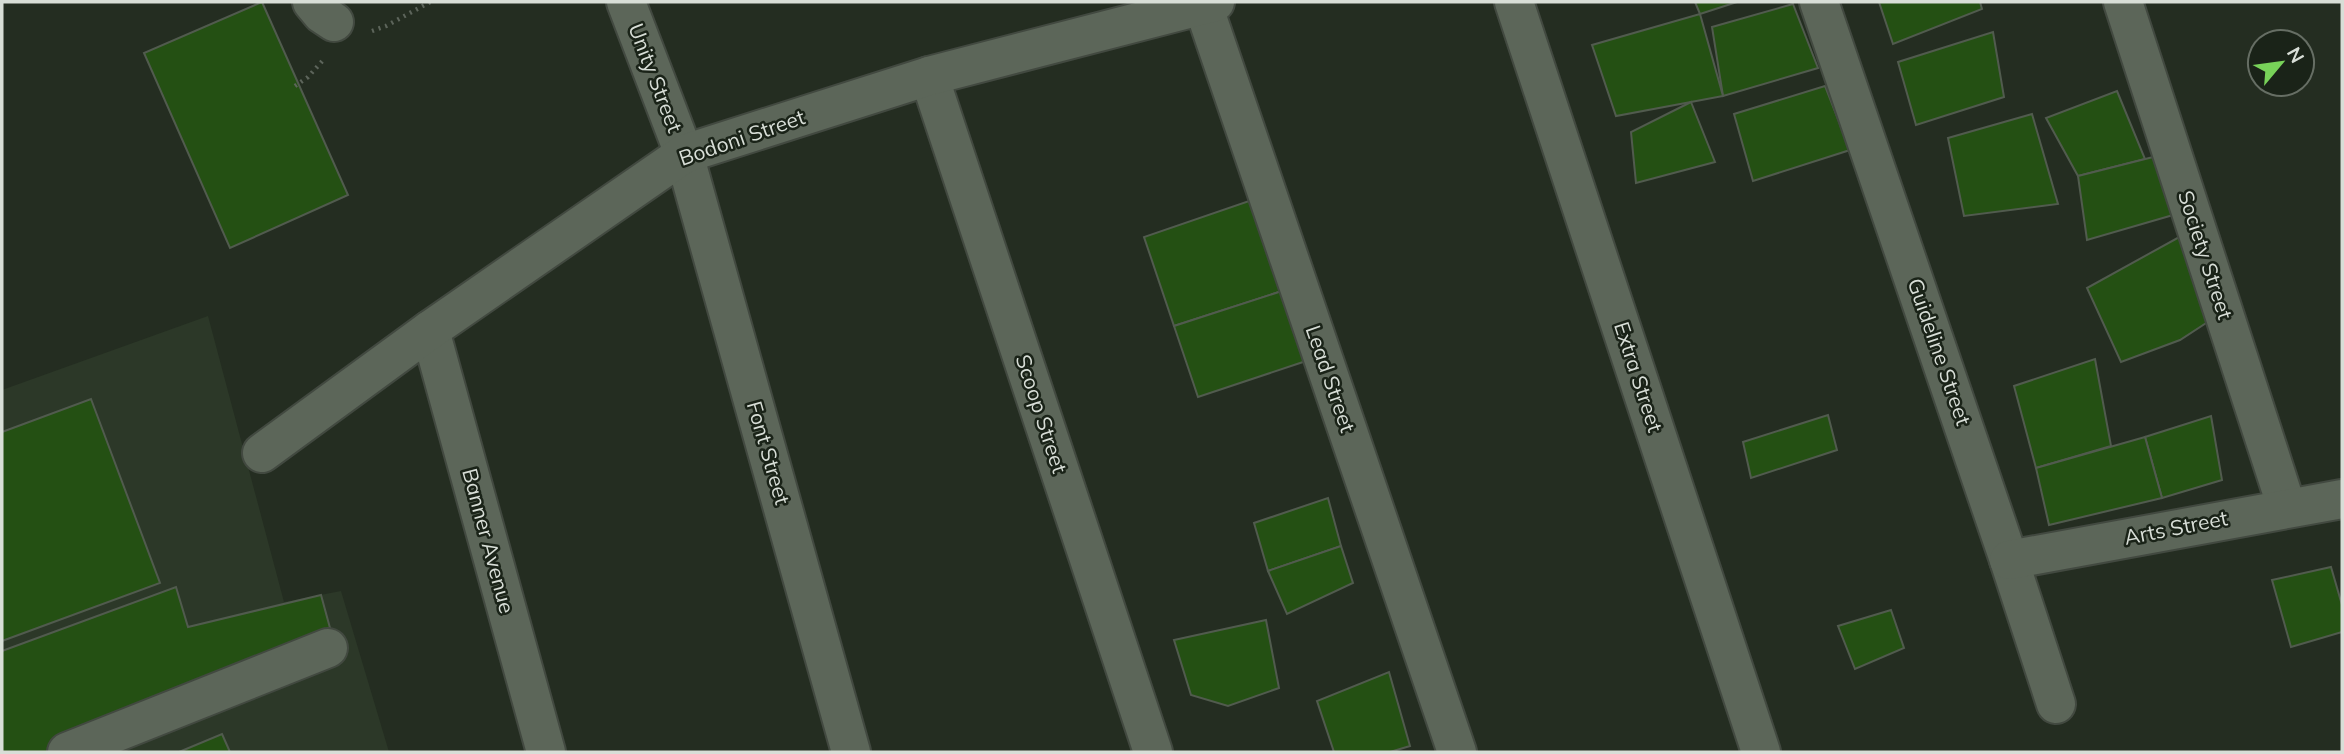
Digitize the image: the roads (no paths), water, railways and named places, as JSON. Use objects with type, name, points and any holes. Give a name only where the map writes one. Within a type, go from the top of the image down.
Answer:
[{"type":"street","name":"Unity Street","points":[[626,2],[684,155]]},
{"type":"street","name":"Extra Street","points":[[1514,2],[1761,752]]},
{"type":"street","name":"Guideline Street","points":[[1819,2],[2056,704]]},
{"type":"street","name":"Society Street","points":[[2123,2],[2287,508]]},
{"type":"street","name":"Bodoni Street","points":[[262,453],[430,330],[684,155],[929,76],[1209,4]]},
{"type":"street","name":"Lead Street","points":[[1209,4],[1457,752]]},
{"type":"street","name":"Scoop Street","points":[[929,76],[1153,752]]},
{"type":"street","name":"Font Street","points":[[684,155],[851,752]]},
{"type":"street","name":"Banner Avenue","points":[[430,330],[546,752]]},
{"type":"street","name":"Arts Street","points":[[2009,560],[2342,499]]},
{"type":"street","points":[[66,752],[328,648]]}]
